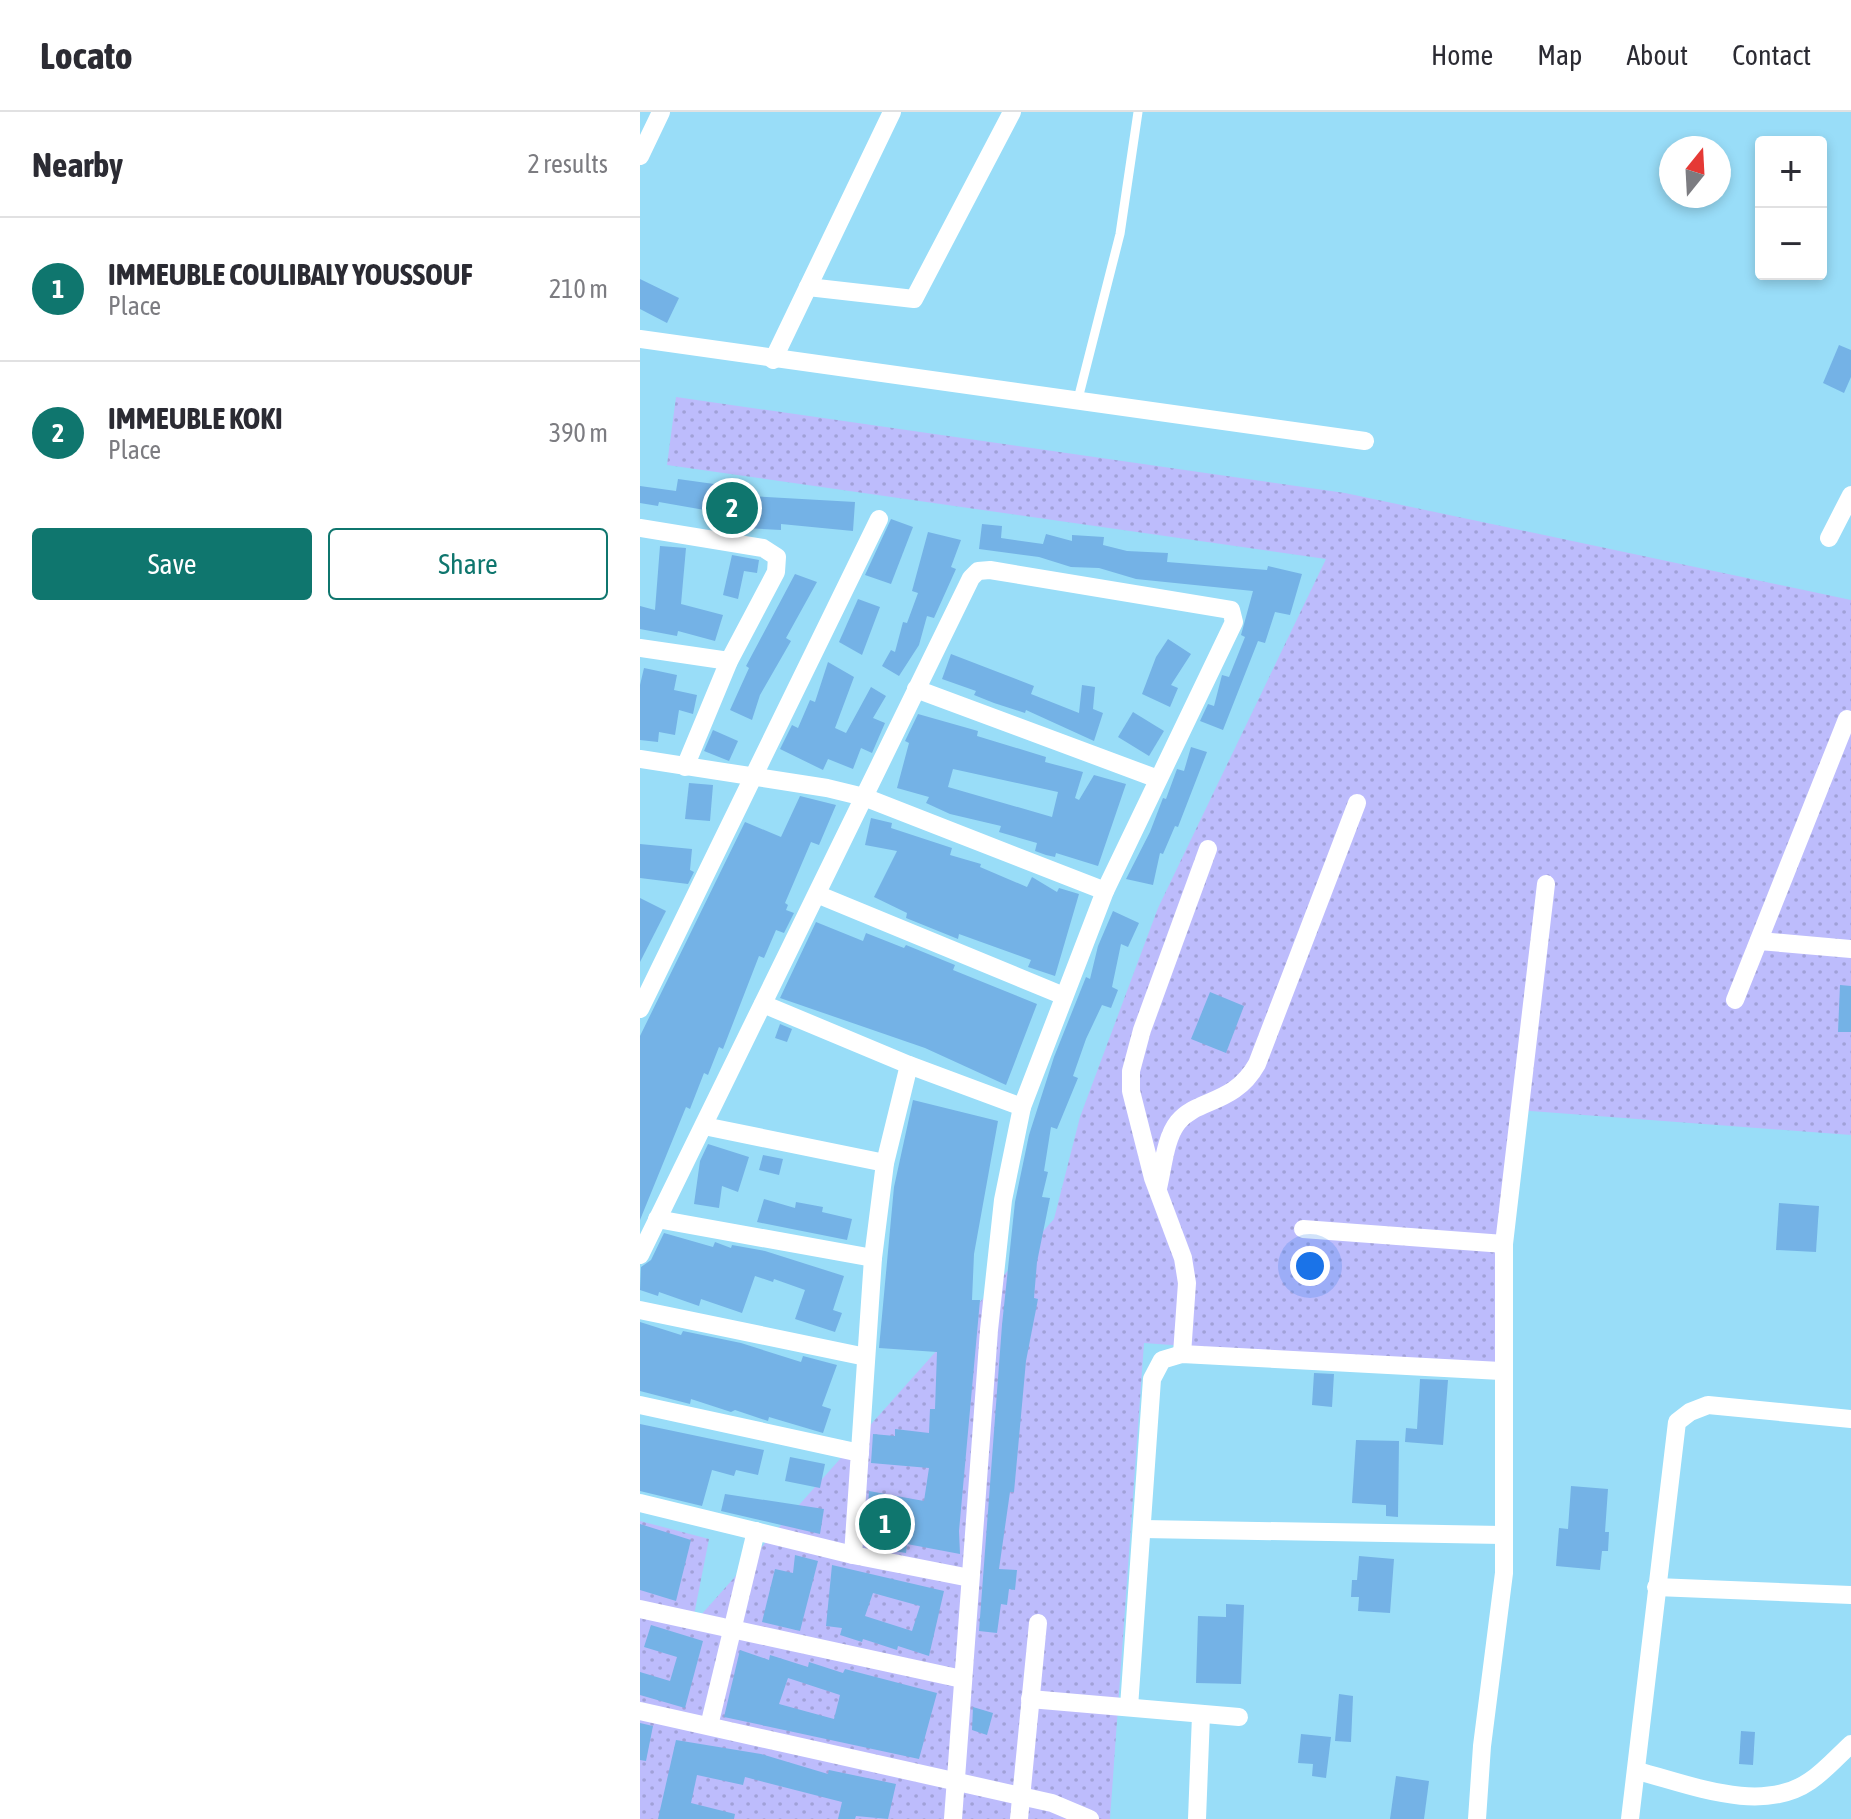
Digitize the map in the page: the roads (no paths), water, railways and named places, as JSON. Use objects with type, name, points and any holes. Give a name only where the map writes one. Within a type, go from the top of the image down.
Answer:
[{"type":"street","points":[[640,156],[661,112]]},
{"type":"street","points":[[773,360],[892,112]]},
{"type":"street","points":[[808,287],[914,299],[1012,112]]},
{"type":"street","points":[[640,339],[1365,441]]},
{"type":"street","points":[[1829,538],[1851,495]]},
{"type":"street","points":[[640,1009],[879,519]]},
{"type":"street","points":[[640,528],[763,548],[777,557],[776,572],[729,661],[685,767]]},
{"type":"street","points":[[640,1255],[819,895],[971,578],[978,571],[1231,610],[1234,622],[1105,891],[1022,1107],[1003,1200],[970,1578],[953,1819]]},
{"type":"street","points":[[640,648],[729,661]]},
{"type":"street","points":[[916,689],[1158,779]]},
{"type":"street","points":[[1735,1000],[1847,719]]},
{"type":"street","points":[[640,759],[864,797],[1105,891]]},
{"type":"street","points":[[1158,1188],[1172,1133],[1179,1120],[1235,1091],[1257,1064],[1357,803]]},
{"type":"street","points":[[1182,1354],[1187,1283],[1179,1240],[1158,1188],[1131,1091],[1131,1071],[1142,1030],[1208,849]]},
{"type":"street","points":[[1477,1819],[1482,1746],[1504,1573],[1501,1371],[1504,1244],[1546,884]]},
{"type":"street","points":[[819,895],[1064,996]]},
{"type":"street","points":[[1759,941],[1851,949]]},
{"type":"street","points":[[763,1004],[909,1065],[1022,1107]]},
{"type":"street","points":[[853,1555],[873,1258],[885,1163],[909,1065]]},
{"type":"street","points":[[704,1126],[885,1163]]},
{"type":"street","points":[[657,1219],[873,1258]]},
{"type":"street","points":[[1303,1229],[1504,1244]]},
{"type":"street","points":[[640,1310],[866,1357]]},
{"type":"street","points":[[1129,1707],[1152,1379],[1162,1360],[1182,1354],[1501,1371]]},
{"type":"street","points":[[640,1405],[860,1453]]},
{"type":"street","points":[[1630,1819],[1677,1422],[1690,1412],[1708,1405],[1851,1419]]},
{"type":"street","points":[[640,1503],[853,1555],[970,1578]]},
{"type":"street","points":[[1143,1529],[1503,1535]]},
{"type":"street","points":[[709,1726],[756,1531]]},
{"type":"street","points":[[1656,1587],[1851,1595]]},
{"type":"street","points":[[640,1609],[962,1679]]},
{"type":"street","points":[[1019,1819],[1038,1623]]},
{"type":"street","points":[[1030,1699],[1239,1717]]},
{"type":"street","points":[[640,1711],[1052,1803],[1090,1819]]},
{"type":"street","points":[[1197,1819],[1201,1715]]},
{"type":"street","points":[[1637,1771],[1761,1797],[1784,1793],[1809,1782],[1851,1744]]},
{"type":"lane","points":[[1078,399],[1120,234],[1138,112]]},
{"type":"place","name":"IMMEUBLE KOKI","points":[[732,508]]},
{"type":"place","name":"IMMEUBLE COULIBALY YOUSSOUF","points":[[885,1524]]}]
